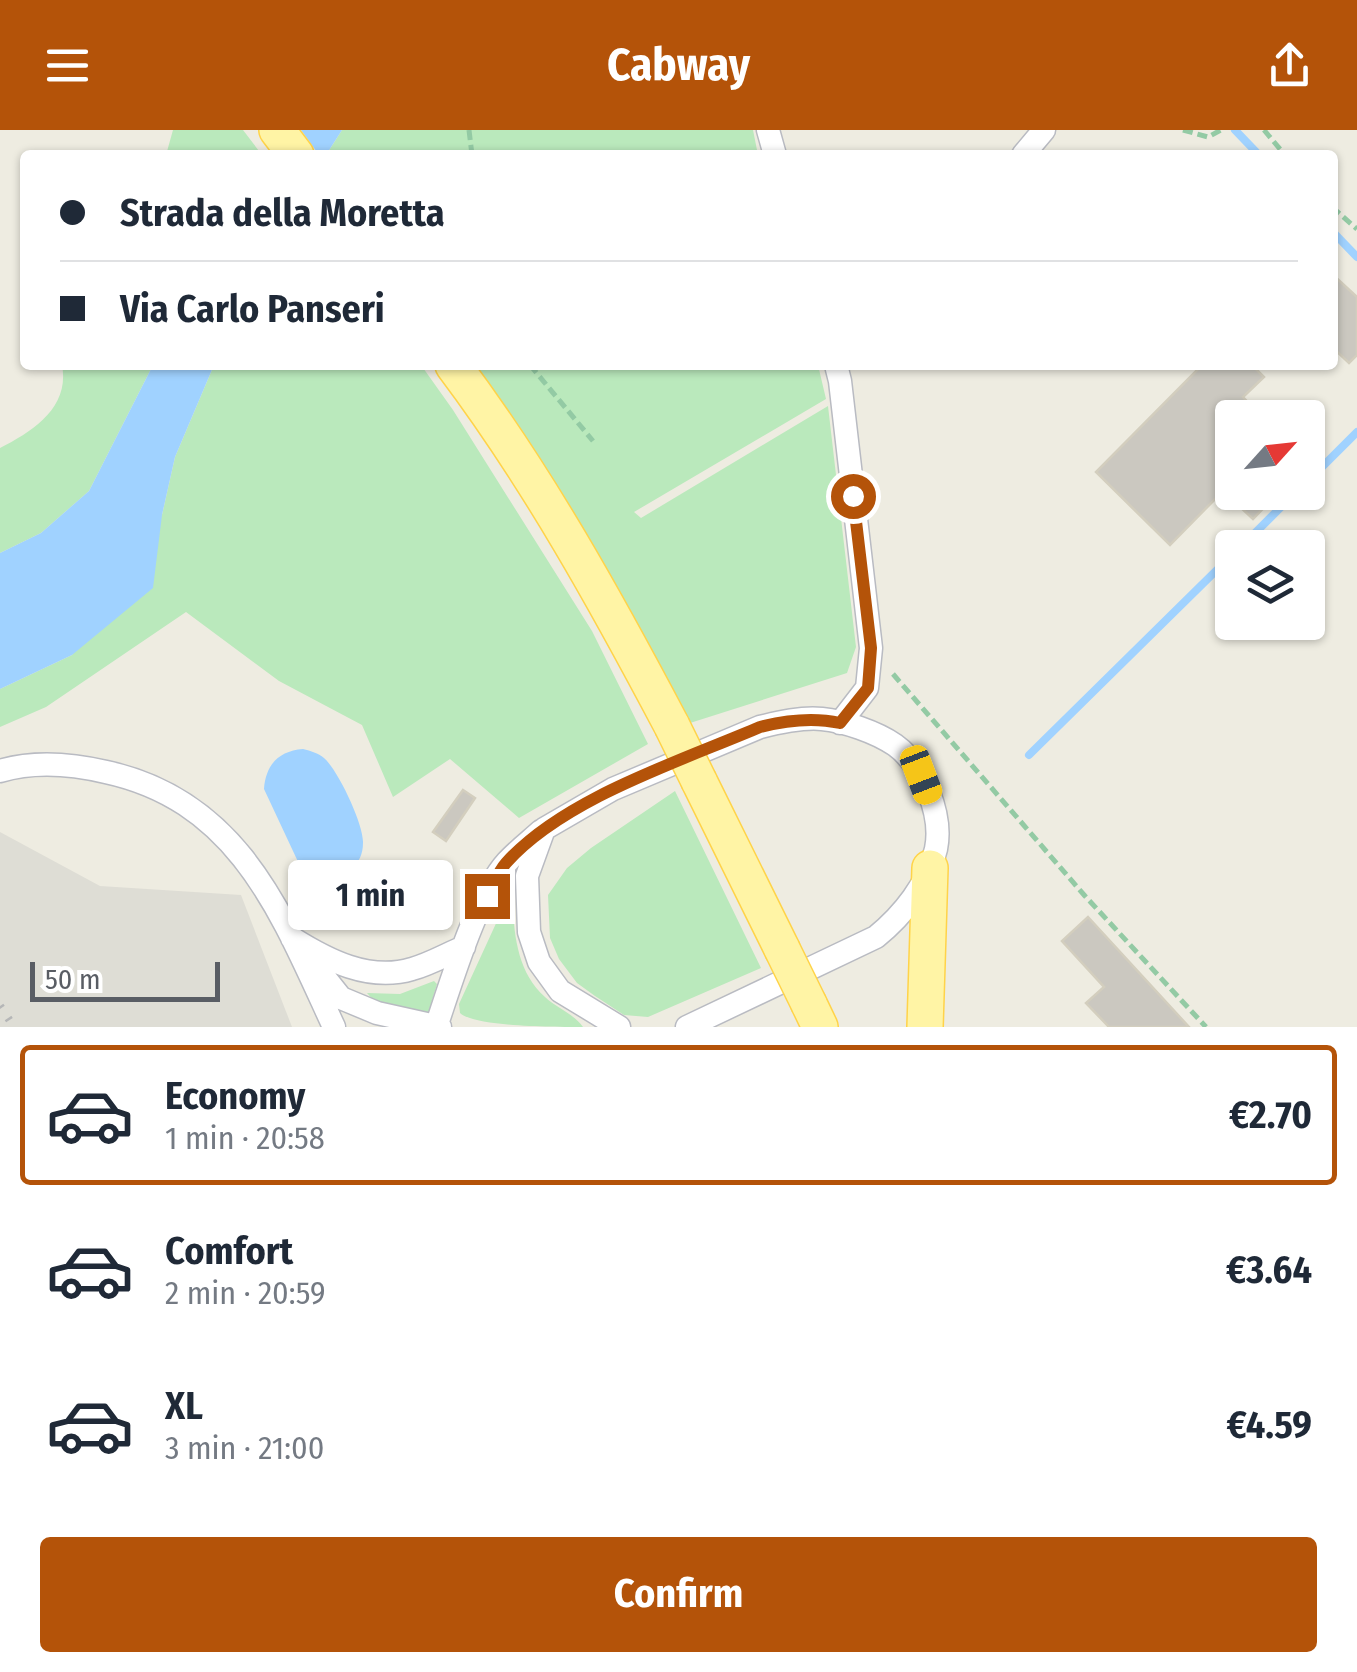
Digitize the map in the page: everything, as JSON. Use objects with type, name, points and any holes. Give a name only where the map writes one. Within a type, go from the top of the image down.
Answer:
[{"type":"main road","points":[[277,130],[292,150]]},
{"type":"main road","points":[[460,374],[600,589],[814,1016]]},
{"type":"main road","points":[[925,1027],[930,868]]},
{"type":"street","points":[[1028,150],[1044,130]]},
{"type":"street","points":[[840,723],[868,688],[871,648],[843,370]]},
{"type":"street","points":[[292,938],[342,998],[377,1013],[438,1027],[464,947],[504,864],[544,828],[613,790],[760,727],[784,721],[821,719],[840,723],[896,746],[921,775],[935,811],[937,844],[930,868],[896,921],[876,936],[688,1027]]},
{"type":"street","points":[[0,772],[36,764],[86,768],[134,778],[171,794],[215,826],[264,884],[334,1027]]},
{"type":"street","points":[[544,828],[527,876],[529,932],[539,962],[560,990],[618,1027]]},
{"type":"street","points":[[292,938],[327,960],[354,969],[394,972],[412,969],[464,947]]},
{"type":"path","points":[[1183,130],[1208,137],[1221,130]]},
{"type":"path","points":[[1264,130],[1281,150]]},
{"type":"path","points":[[534,370],[592,440]]},
{"type":"path","points":[[871,648],[1085,896],[1206,1027]]},
{"type":"shaded area","points":[[0,832],[100,886],[241,895],[292,1027],[0,1027]]},
{"type":"green space","points":[[173,130],[243,130],[258,150],[167,150]]},
{"type":"green space","points":[[342,130],[753,130],[757,150],[329,150]]},
{"type":"green space","points":[[62,370],[150,370],[89,491],[41,533],[0,553],[0,448],[47,416],[63,380]]},
{"type":"green space","points":[[212,370],[425,370],[592,631],[648,744],[519,818],[450,759],[393,797],[362,725],[279,681],[186,612],[46,707],[0,727],[0,689],[72,655],[162,515],[175,457]]},
{"type":"green space","points":[[478,370],[819,370],[826,399],[634,512],[641,518],[828,406],[856,647],[847,673],[690,723],[533,452]]},
{"type":"green space","points":[[675,791],[761,968],[648,1017],[624,1015],[577,983],[559,959],[550,938],[548,895],[567,868],[591,848]]},
{"type":"green space","points":[[510,903],[520,955],[529,978],[545,997],[583,1027],[499,1024],[460,1013],[459,1004],[504,906]]},
{"type":"green space","points":[[434,981],[437,984],[428,1014],[374,1001],[367,993],[400,994]]},
{"type":"water","points":[[301,130],[342,130],[329,150],[315,150]]},
{"type":"water","points":[[150,370],[212,370],[175,457],[162,515],[153,588],[72,655],[0,689],[0,553],[41,533],[89,491]]},
{"type":"water","points":[[303,749],[330,764],[359,824],[361,855],[356,864],[340,874],[320,875],[300,866],[264,789],[275,760]]},
{"type":"building","points":[[1338,280],[1357,297],[1357,355],[1349,363],[1338,353]]},
{"type":"building","points":[[1197,370],[1257,370],[1264,377],[1243,397],[1246,400],[1215,400],[1215,499],[1170,545],[1096,472]]},
{"type":"building","points":[[1243,510],[1262,510],[1253,519]]},
{"type":"building","points":[[463,790],[475,798],[446,841],[433,832]]},
{"type":"building","points":[[391,889],[404,899],[383,926],[370,916]]},
{"type":"building","points":[[1088,917],[1189,1027],[1109,1027],[1086,1003],[1104,987],[1062,941]]},
{"type":"waterway","points":[[1235,130],[1254,150]]},
{"type":"waterway","points":[[1338,237],[1357,257]]},
{"type":"waterway","points":[[1325,464],[1357,432]]},
{"type":"waterway","points":[[1258,530],[1278,510]]},
{"type":"waterway","points":[[1029,755],[1215,572]]},
{"type":"railway","points":[[0,1006],[14,1027]]},
{"type":"route","points":[[487,896],[504,864],[544,828],[613,790],[760,727],[821,719],[840,723],[868,688],[871,648],[853,496]]}]
